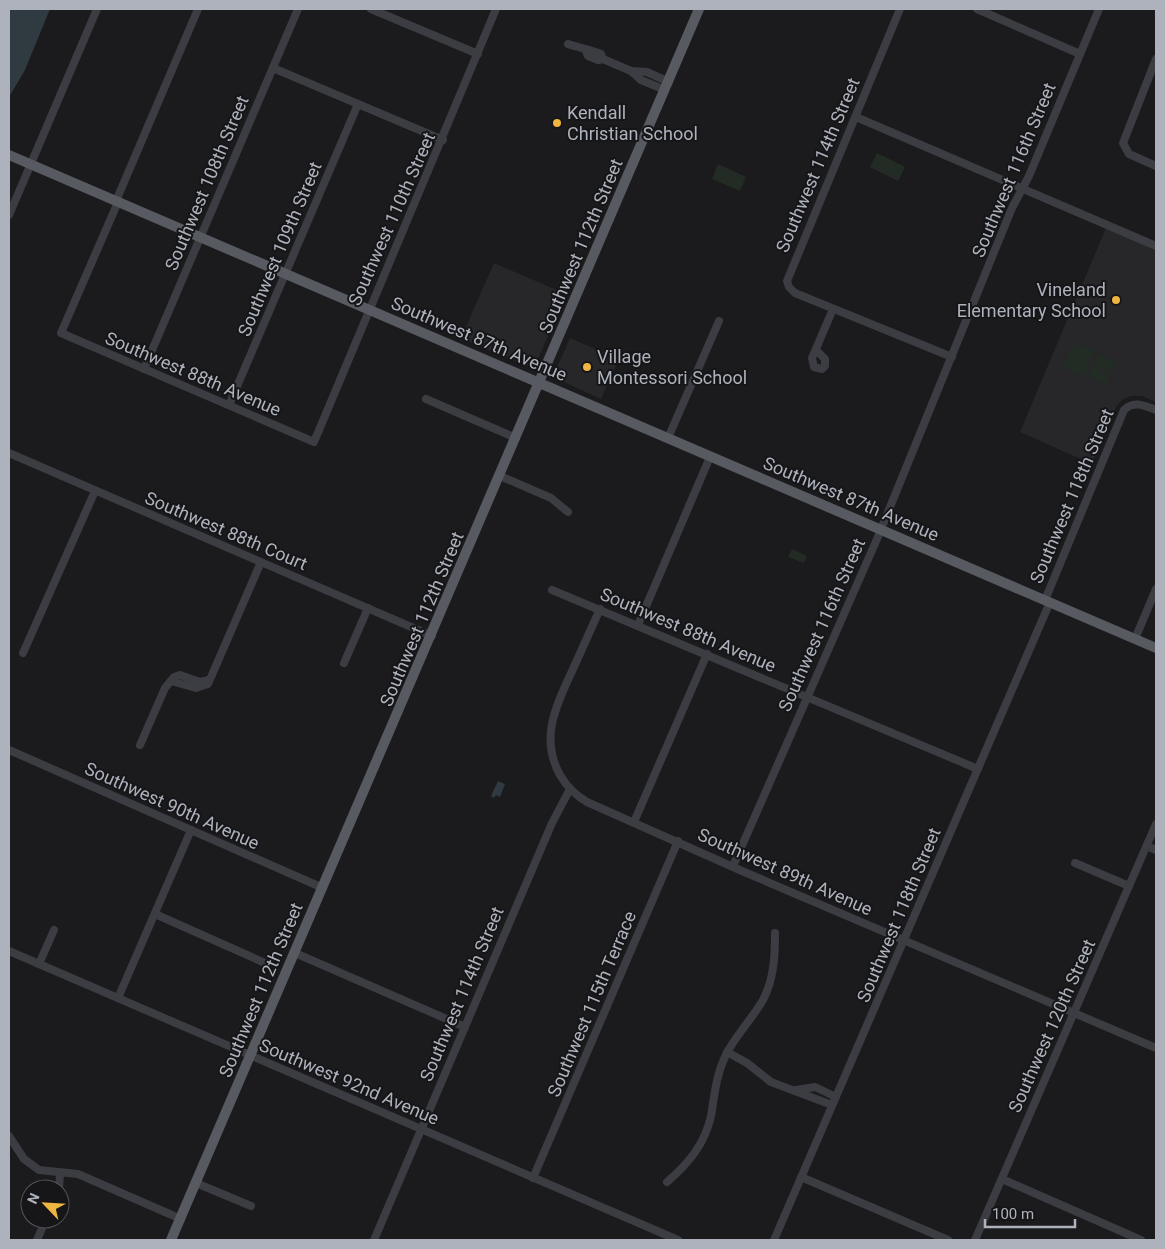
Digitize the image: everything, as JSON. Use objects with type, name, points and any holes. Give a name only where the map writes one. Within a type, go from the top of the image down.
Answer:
[{"type":"main road","name":"Southwest 112th Street","points":[[172,1240],[699,9]]},
{"type":"main road","name":"Southwest 87th Avenue","points":[[9,155],[1156,648]]},
{"type":"street","points":[[9,215],[96,9]]},
{"type":"street","points":[[117,201],[198,9]]},
{"type":"street","name":"Southwest 108th Street","points":[[144,369],[298,9]]},
{"type":"street","points":[[371,9],[478,54]]},
{"type":"street","name":"Southwest 110th Street","points":[[314,442],[443,140],[496,9]]},
{"type":"street","name":"Southwest 114th Street","points":[[900,9],[787,278],[792,292],[952,357]]},
{"type":"street","points":[[977,9],[1080,54]]},
{"type":"street","points":[[996,17],[999,9]]},
{"type":"street","name":"Southwest 116th Street","points":[[733,866],[881,530],[1012,208],[1022,189],[1099,9]]},
{"type":"street","points":[[568,44],[601,54],[603,58],[631,71],[647,72],[667,86]]},
{"type":"street","points":[[1156,59],[1124,137],[1124,148],[1129,154],[1156,166]]},
{"type":"street","points":[[272,68],[443,140]]},
{"type":"street","name":"Southwest 109th Street","points":[[229,405],[358,104]]},
{"type":"street","points":[[856,117],[1156,246]]},
{"type":"street","name":"Southwest 88th Avenue","points":[[117,201],[61,333],[314,442]]},
{"type":"street","points":[[816,350],[833,309]]},
{"type":"street","points":[[668,438],[719,321]]},
{"type":"street","points":[[426,399],[516,438]]},
{"type":"street","name":"Southwest 118th Street","points":[[774,1240],[978,769],[1048,601],[1120,416],[1128,405],[1138,404],[1156,410]]},
{"type":"street","name":"Southwest 88th Court","points":[[9,453],[432,636]]},
{"type":"street","points":[[638,625],[710,456]]},
{"type":"street","points":[[500,476],[551,498],[568,512]]},
{"type":"street","points":[[23,653],[95,490]]},
{"type":"street","points":[[140,746],[164,690],[171,681],[196,688],[206,686],[211,679],[261,562]]},
{"type":"street","points":[[1135,639],[1156,589]]},
{"type":"street","name":"Southwest 88th Avenue","points":[[552,590],[978,769]]},
{"type":"street","points":[[344,663],[368,608]]},
{"type":"street","points":[[570,789],[558,771],[552,755],[550,745],[551,724],[600,609]]},
{"type":"street","points":[[634,822],[708,654]]},
{"type":"street","name":"Southwest 90th Avenue","points":[[9,750],[323,888]]},
{"type":"street","name":"Southwest 114th Street","points":[[374,1240],[552,823],[570,789]]},
{"type":"street","name":"Southwest 89th Avenue","points":[[570,789],[587,802],[1156,1048]]},
{"type":"street","name":"Southwest 120th Street","points":[[975,1240],[1156,824]]},
{"type":"street","points":[[118,998],[191,830]]},
{"type":"street","name":"Southwest 115th Terrace","points":[[532,1178],[678,841]]},
{"type":"street","points":[[1146,846],[1156,850]]},
{"type":"street","points":[[1075,862],[1129,886]]},
{"type":"street","points":[[155,914],[265,963]]},
{"type":"street","points":[[39,964],[54,930]]},
{"type":"street","points":[[667,1182],[691,1159],[702,1142],[710,1118],[719,1072],[727,1052],[766,993],[774,961],[775,933]]},
{"type":"street","name":"Southwest 92nd Avenue","points":[[9,951],[678,1240]]},
{"type":"street","points":[[295,954],[465,1026]]},
{"type":"street","points":[[727,1052],[747,1063],[771,1082],[832,1105]]},
{"type":"street","points":[[796,1090],[815,1086],[836,1097]]},
{"type":"street","points":[[9,1136],[21,1156],[33,1167],[48,1172],[78,1174],[181,1219]]},
{"type":"street","points":[[59,1179],[60,1173]]},
{"type":"street","points":[[802,1177],[948,1240]]},
{"type":"street","points":[[1002,1179],[1141,1240]]},
{"type":"street","points":[[196,1183],[251,1206]]},
{"type":"shaded area","points":[[9,9],[50,9],[25,70],[9,97]]},
{"type":"shaded area","points":[[877,153],[905,167],[898,181],[870,167]]},
{"type":"shaded area","points":[[718,164],[746,177],[740,191],[712,179]]},
{"type":"shaded area","name":"Vineland Elementary School","points":[[1106,228],[1156,250],[1156,402],[1142,396],[1131,396],[1122,400],[1116,407],[1092,464],[1020,432]]},
{"type":"shaded area","points":[[494,263],[566,294],[535,366],[529,367],[461,338]]},
{"type":"shaded area","name":"Village Montessori School","points":[[570,338],[619,359],[601,399],[557,379],[554,374]]},
{"type":"shaded area","points":[[1074,342],[1095,351],[1084,377],[1063,368]]},
{"type":"shaded area","points":[[1098,354],[1117,362],[1112,372],[1093,364]]},
{"type":"shaded area","points":[[1092,366],[1111,375],[1106,385],[1088,377]]},
{"type":"shaded area","points":[[792,549],[807,556],[804,563],[788,557]]},
{"type":"shaded area","points":[[498,781],[505,784],[500,797],[496,795],[494,798],[491,796]]},
{"type":"place","name":"Kendall Christian School","points":[[557,123]]},
{"type":"place","name":"Vineland Elementary School","points":[[1116,300]]},
{"type":"place","name":"Village Montessori School","points":[[587,367]]}]
